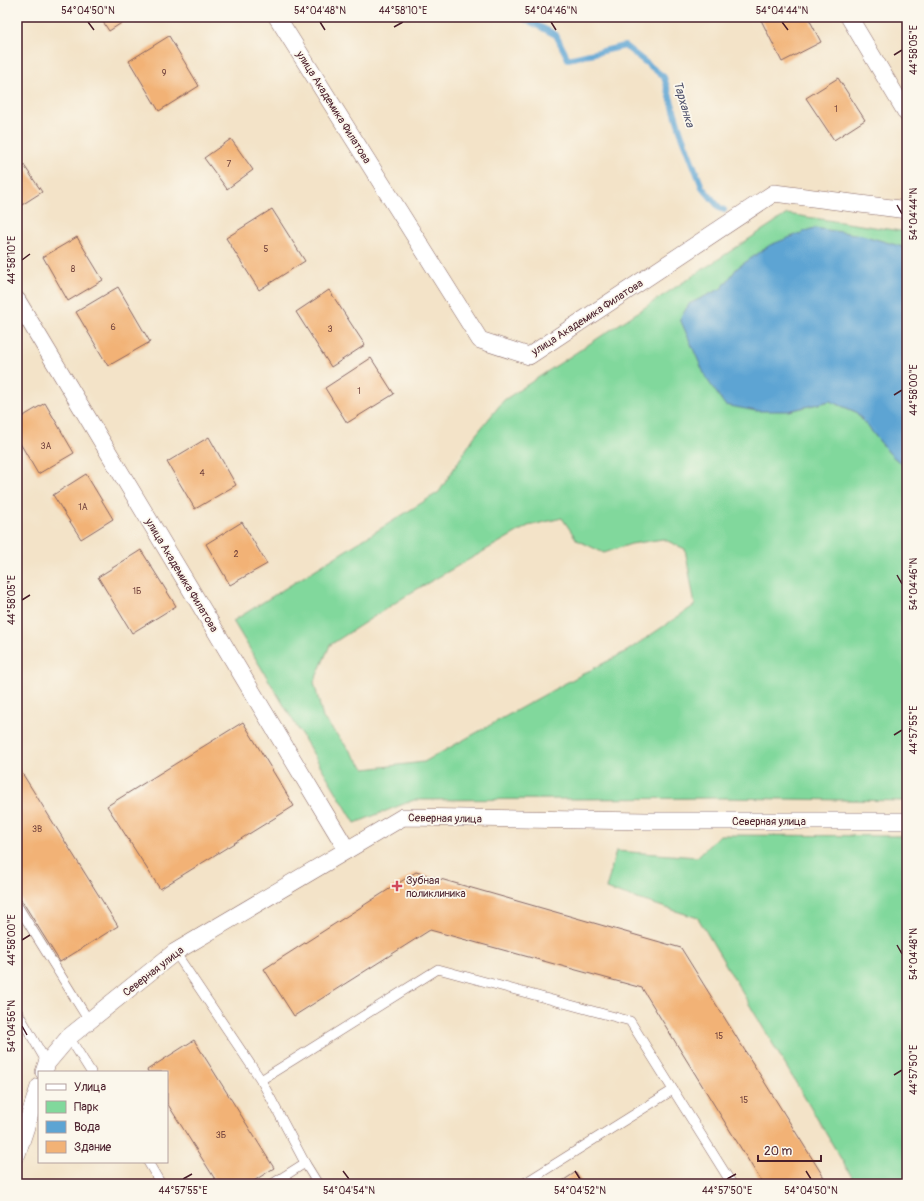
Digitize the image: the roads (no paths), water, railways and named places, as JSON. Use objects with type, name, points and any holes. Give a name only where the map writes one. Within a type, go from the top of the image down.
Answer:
[{"type":"street","name":"улица Академика Филатова","points":[[277,17],[480,340],[529,356],[774,192],[907,210]]},
{"type":"street","points":[[849,17],[907,114]]},
{"type":"street","name":"улица Академика Филатова","points":[[17,300],[347,850]]},
{"type":"street","name":"Северная улица","points":[[45,1067],[70,1037],[175,952],[403,817],[647,821],[907,821]]},
{"type":"street","points":[[17,1154],[38,1090]]},
{"type":"lane","points":[[17,905],[89,1022]]},
{"type":"lane","points":[[175,952],[261,1080],[305,1163],[318,1184]]},
{"type":"lane","points":[[261,1080],[438,969],[630,1021],[732,1184]]},
{"type":"lane","points":[[17,1011],[45,1067]]},
{"type":"lane","points":[[70,1037],[90,1071]]},
{"type":"lane","points":[[523,1184],[673,1090]]},
{"type":"lane","points":[[149,1163],[162,1184]]},
{"type":"lane","points":[[272,1184],[305,1163]]},
{"type":"water","points":[[814,228],[862,235],[903,247],[907,250],[907,469],[890,454],[856,412],[830,401],[789,411],[756,411],[725,405],[706,378],[680,319],[689,304],[722,288],[737,268],[770,245]]},
{"type":"waterway","name":"Тарханка","points":[[512,17],[523,18],[556,35],[568,59],[625,46],[664,77],[681,133],[702,187],[719,207],[724,210]]},
{"type":"place","name":"Зубная поликлиника","points":[[397,886]]}]
